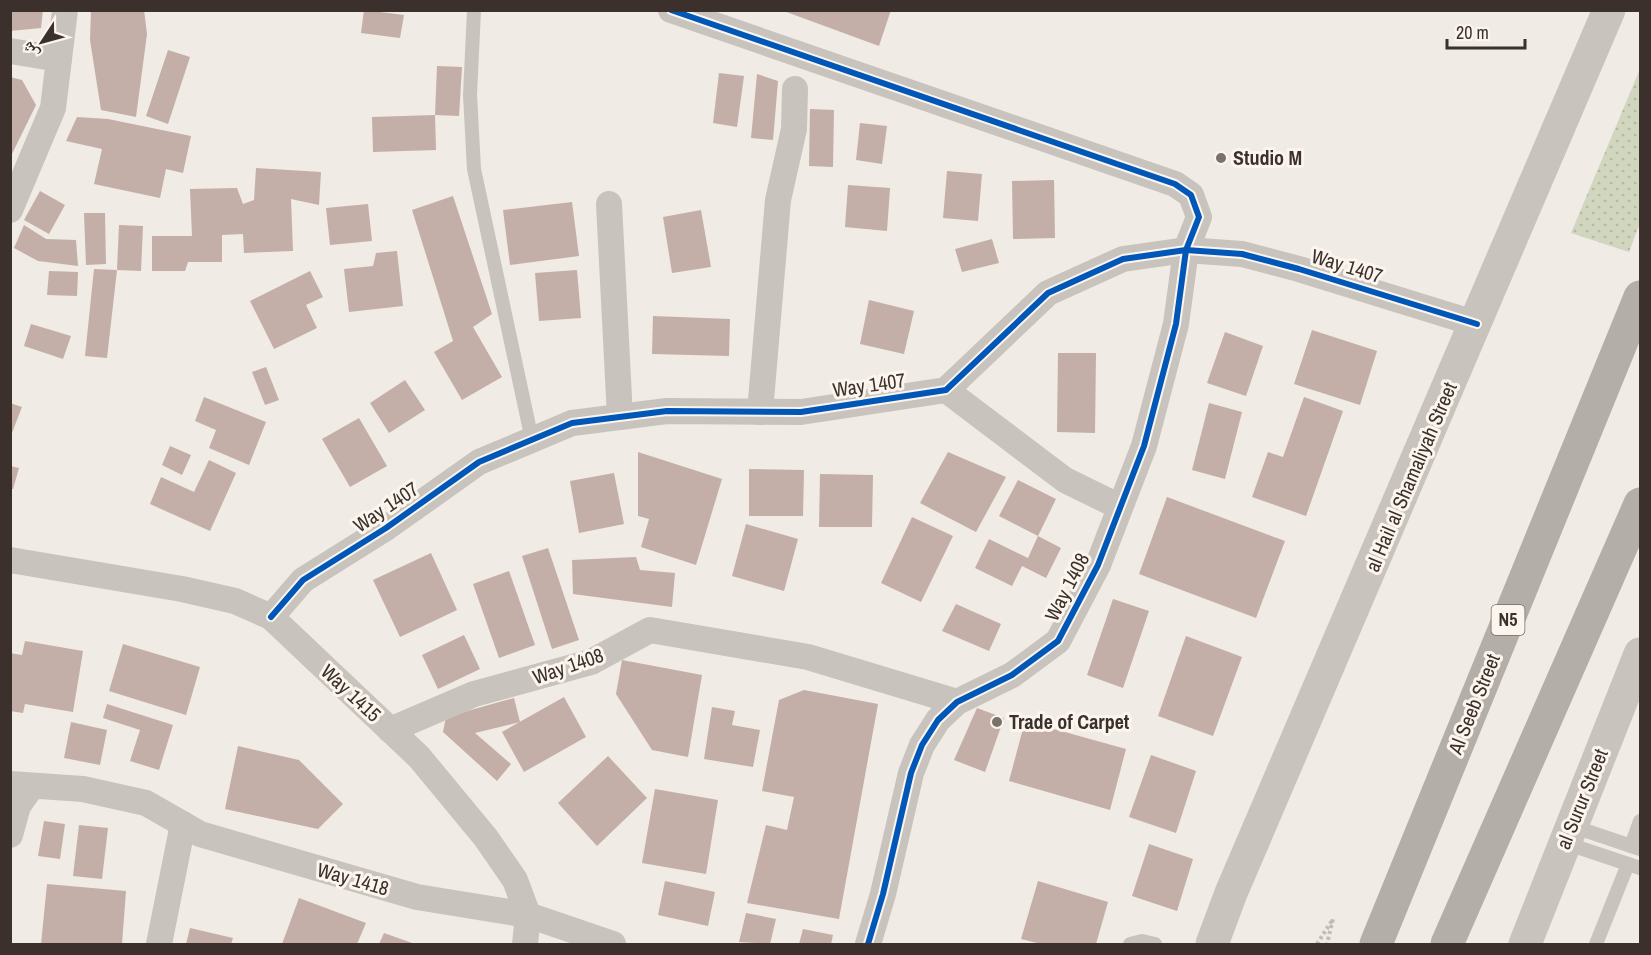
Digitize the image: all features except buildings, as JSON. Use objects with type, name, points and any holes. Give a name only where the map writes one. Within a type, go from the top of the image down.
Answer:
[{"type":"highway","name":"Al Seeb Street","points":[[1376,945],[1641,297]]},
{"type":"highway","points":[[1448,945],[1641,504]]},
{"type":"street","points":[[10,210],[53,108],[65,10]]},
{"type":"street","name":"Way 1408","points":[[671,10],[1175,184],[1191,195],[1199,217],[1186,250],[1176,324],[1144,446],[1098,565],[1058,641],[1011,675],[957,702],[938,720],[918,755],[868,945]]},
{"type":"street","name":"al Hail al Shamaliyah Street","points":[[1212,945],[1231,893],[1610,10]]},
{"type":"street","points":[[10,51],[59,59]]},
{"type":"street","points":[[760,412],[778,200],[794,129],[795,89]]},
{"type":"street","points":[[609,204],[620,417]]},
{"type":"street","name":"Way 1407","points":[[271,617],[303,580],[386,528],[479,462],[572,423],[667,411],[801,412],[946,390],[1048,293],[1123,259],[1186,250],[1242,254],[1299,269],[1477,324]]},
{"type":"street","points":[[946,390],[1065,480],[1120,507]]},
{"type":"street","name":"Way 1415","points":[[10,560],[182,589],[235,602],[271,617],[419,757],[486,838],[515,880],[528,915]]},
{"type":"street","name":"Way 1408","points":[[390,730],[474,694],[591,662],[650,630],[807,657],[957,702]]},
{"type":"street","name":"al Surur Street","points":[[1525,945],[1568,834],[1634,689],[1641,654]]},
{"type":"street","name":"Way 1418","points":[[10,835],[21,785],[83,789],[146,803],[200,834],[417,897],[528,915]]},
{"type":"street","points":[[159,945],[183,824]]},
{"type":"street","points":[[525,945],[528,915],[614,945]]},
{"type":"lane","points":[[474,10],[470,95],[474,169],[532,440]]},
{"type":"lane","points":[[1568,834],[1636,847],[1641,821]]},
{"type":"lane","points":[[1568,834],[1634,866],[1596,945]]},
{"type":"lane","points":[[1130,945],[1142,941],[1155,945]]},
{"type":"path","points":[[1317,945],[1332,919],[1327,945]]},
{"type":"green space","points":[[1640,69],[1640,223],[1629,252],[1571,233]]},
{"type":"cycle path","points":[[671,10],[1175,184],[1191,195],[1199,217],[1186,250],[1176,324],[1144,446],[1098,565],[1058,641],[1012,675],[957,702],[938,720],[922,745],[911,773],[883,894],[868,944]]},
{"type":"cycle path","points":[[271,617],[303,580],[386,528],[479,462],[572,423],[667,411],[801,412],[946,390],[1048,293],[1123,259],[1186,250],[1242,254],[1299,269],[1477,324]]},
{"type":"place","name":"Studio M","points":[[1221,158]]},
{"type":"place","name":"Trade of Carpet","points":[[997,722]]}]
